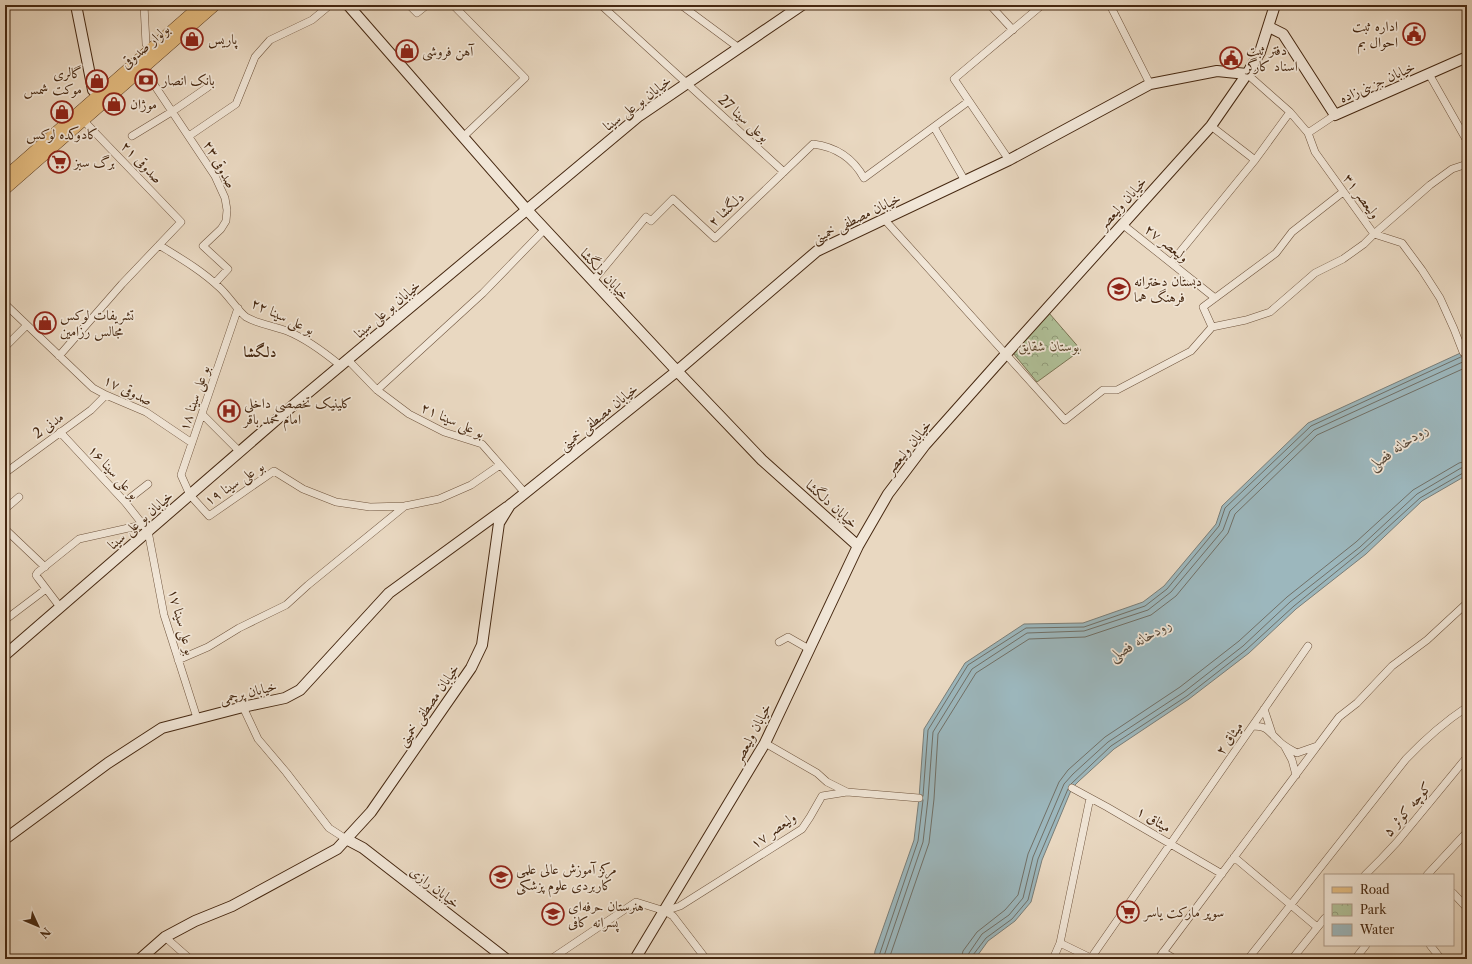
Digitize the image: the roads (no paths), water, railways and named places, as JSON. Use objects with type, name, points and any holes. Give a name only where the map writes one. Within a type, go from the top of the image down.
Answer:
[{"type":"main road","name":"بولوار صدوقی","points":[[5,177],[201,5]]},
{"type":"main road","name":"بولوار صدوقی","points":[[5,189],[215,5]]},
{"type":"street","points":[[76,5],[93,90],[98,95]]},
{"type":"street","points":[[144,5],[146,44],[150,50]]},
{"type":"street","points":[[189,136],[236,104],[255,57],[270,40],[312,20],[330,5]]},
{"type":"street","name":"خیابان دلگشا","points":[[348,5],[527,210],[677,371],[762,460],[858,546]]},
{"type":"street","points":[[409,5],[416,13],[426,5]]},
{"type":"street","points":[[453,5],[525,78],[463,137]]},
{"type":"street","name":"بوعلی سینا 27","points":[[601,5],[784,172]]},
{"type":"street","points":[[682,5],[739,48]]},
{"type":"street","name":"خیابان بو علی سینا","points":[[6,654],[60,607],[145,528],[190,495],[344,363],[639,116],[802,5]]},
{"type":"street","points":[[990,5],[1013,30]]},
{"type":"street","points":[[1009,160],[954,79],[1042,5]]},
{"type":"street","points":[[1110,5],[1150,84]]},
{"type":"street","name":"خیابان ولیعصر","points":[[635,959],[765,743],[858,546],[888,494],[925,445],[1211,126],[1247,74],[1260,52],[1275,5]]},
{"type":"street","name":"خیابان جزینی‌زاده","points":[[1269,27],[1284,34],[1335,115],[1467,57]]},
{"type":"street","name":"صدوقی ۲۳","points":[[143,68],[215,176],[225,198],[227,210],[226,221],[221,229],[203,246],[228,269],[215,283]]},
{"type":"street","name":"خیابان مصطفی خمینی","points":[[140,959],[165,937],[195,921],[232,906],[337,849],[370,812],[471,668],[482,645],[499,523],[510,505],[677,371],[817,251],[1009,160],[1150,84],[1217,71],[1247,74]]},
{"type":"street","name":"ولیعصر ۳۱","points":[[1247,74],[1290,112],[1308,133],[1314,152],[1374,234],[1402,243],[1418,264],[1440,298],[1463,352]]},
{"type":"street","points":[[1429,74],[1467,141]]},
{"type":"street","points":[[132,136],[173,111],[208,87]]},
{"type":"street","points":[[965,181],[934,127],[969,101]]},
{"type":"street","points":[[1170,263],[1255,160],[1290,112]]},
{"type":"street","points":[[1308,133],[1335,115]]},
{"type":"street","name":"صدوقی ۲۱","points":[[84,120],[181,222],[159,245]]},
{"type":"street","points":[[1211,126],[1255,160]]},
{"type":"street","name":"دلگشا ۲","points":[[593,281],[646,217],[651,221],[673,199],[715,238],[813,144],[831,148],[844,154],[854,163],[864,178],[934,127]]},
{"type":"street","points":[[884,219],[1065,420],[1104,390],[1117,390],[1191,351],[1212,327],[1246,320],[1270,312],[1315,273],[1343,259],[1364,244],[1430,184],[1452,169],[1467,164]]},
{"type":"street","points":[[1212,327],[1203,307],[1276,253],[1292,232],[1343,192]]},
{"type":"street","name":"ولیعصر ۲۷","points":[[1122,224],[1215,298]]},
{"type":"street","points":[[377,390],[483,293],[545,230]]},
{"type":"street","points":[[59,356],[122,284],[159,245]]},
{"type":"street","name":"بو علی سینا ۲۲","points":[[159,245],[194,266],[215,283],[248,318],[283,330],[303,339],[344,363]]},
{"type":"street","name":"صدوقی ۱۷","points":[[5,304],[92,388],[146,412],[192,443]]},
{"type":"street","name":"بو علی سینا ۱۸","points":[[190,495],[181,476],[238,308]]},
{"type":"street","points":[[5,347],[26,325]]},
{"type":"street","name":"بو علی سینا ۲۱","points":[[344,363],[377,390],[426,424],[457,437],[482,444],[525,493]]},
{"type":"street","name":"مدنی 2","points":[[5,473],[91,410],[106,395]]},
{"type":"street","points":[[202,414],[240,452]]},
{"type":"street","name":"بو علی سینا ۱۶","points":[[60,432],[125,502],[145,528]]},
{"type":"street","name":"بو علی سینا ۱۹","points":[[190,495],[209,516],[274,471],[303,489],[336,502],[370,507],[405,506],[439,499],[471,485],[500,465]]},
{"type":"street","points":[[125,502],[148,484]]},
{"type":"street","points":[[5,509],[19,497]]},
{"type":"street","name":"خیابان پرچمی","points":[[6,838],[108,763],[162,728],[197,718],[285,698],[300,690],[389,593],[510,505]]},
{"type":"street","points":[[178,660],[208,647],[239,628],[286,605],[308,585],[405,506]]},
{"type":"street","points":[[60,607],[36,575],[79,540],[145,528]]},
{"type":"street","name":"بو علی سینا ۱۷","points":[[145,528],[164,615],[197,718]]},
{"type":"street","points":[[5,529],[45,567]]},
{"type":"street","points":[[5,620],[46,589]]},
{"type":"street","points":[[1158,959],[1340,717],[1357,703],[1392,666],[1427,640],[1467,603]]},
{"type":"street","points":[[779,642],[788,637],[809,649]]},
{"type":"street","name":"میثاق ۲","points":[[1092,958],[1308,646]]},
{"type":"street","points":[[243,707],[258,739],[286,772],[329,828],[346,839]]},
{"type":"street","points":[[1248,959],[1406,759],[1446,721],[1467,707]]},
{"type":"street","points":[[1264,709],[1273,735]]},
{"type":"street","points":[[1253,726],[1262,726],[1282,744],[1288,753],[1296,775]]},
{"type":"street","points":[[765,743],[817,773],[827,782],[848,792],[919,798]]},
{"type":"street","points":[[1282,744],[1297,753],[1318,746]]},
{"type":"street","name":"کوچه کوثر ۵","points":[[1366,874],[1397,842],[1467,757]]},
{"type":"street","name":"میثاق ۱","points":[[1072,788],[1222,874]]},
{"type":"street","name":"ولیعصر ۱۷","points":[[665,911],[680,906],[802,829],[822,796],[848,792]]},
{"type":"street","points":[[1053,959],[1060,944],[1090,798]]},
{"type":"street","points":[[1432,873],[1467,832]]},
{"type":"street","name":"خیابان رازی","points":[[346,839],[363,848],[506,959]]},
{"type":"street","points":[[1234,857],[1317,927]]},
{"type":"street","points":[[1454,894],[1467,908]]},
{"type":"street","points":[[550,959],[636,902],[665,911],[673,916],[706,959]]},
{"type":"street","points":[[1292,959],[1324,919]]},
{"type":"street","points":[[165,937],[190,959]]},
{"type":"street","points":[[1060,944],[1092,958]]},
{"type":"street","points":[[1356,959],[1365,946]]},
{"type":"street","points":[[1431,946],[1441,959]]},
{"type":"street","points":[[1163,952],[1175,959]]},
{"type":"water","name":"رودخانه فصلی","points":[[1467,350],[1467,475],[1422,501],[1366,554],[1296,609],[1249,653],[1189,699],[1114,749],[1079,781],[1072,788],[1042,860],[1031,902],[1015,921],[988,941],[975,959],[874,959],[875,951],[914,840],[919,798],[924,729],[965,663],[1024,624],[1083,623],[1143,602],[1164,586],[1216,524],[1222,506],[1308,423]]},
{"type":"place","name":"اداره ثبت احوال بم","points":[[1414,34]]},
{"type":"place","name":"پاریس","points":[[192,39]]},
{"type":"place","name":"آهن فروشی","points":[[407,51]]},
{"type":"place","name":"دفتر ثبت اسناد کارگر","points":[[1231,58]]},
{"type":"place","name":"بانک انصار","points":[[146,80]]},
{"type":"place","name":"گالری موکت شمس","points":[[97,81]]},
{"type":"place","name":"موژان","points":[[114,104]]},
{"type":"place","name":"کادوکده لوکس","points":[[62,112]]},
{"type":"place","name":"برگ سبز","points":[[59,162]]},
{"type":"place","name":"دبستان دخترانه فرهنگ هما","points":[[1119,289]]},
{"type":"place","name":"تشریفات لوکس مجالس رزامین","points":[[45,323]]},
{"type":"place","name":"کلینیک تخصصی داخلی امام محمد باقر","points":[[229,411]]},
{"type":"place","name":"مرکز آموزش عالی علمی کاربردی علوم پزشکی","points":[[501,877]]},
{"type":"place","name":"سوپر مارکت یاسر","points":[[1128,912]]},
{"type":"place","name":"هنرستان حرفه‌ای پسرانه کافی","points":[[553,914]]},
{"type":"district","name":"دلگشا","points":[[260,352]]},
{"type":"park label","name":"بوستان شقایق","points":[[1049,346]]}]
